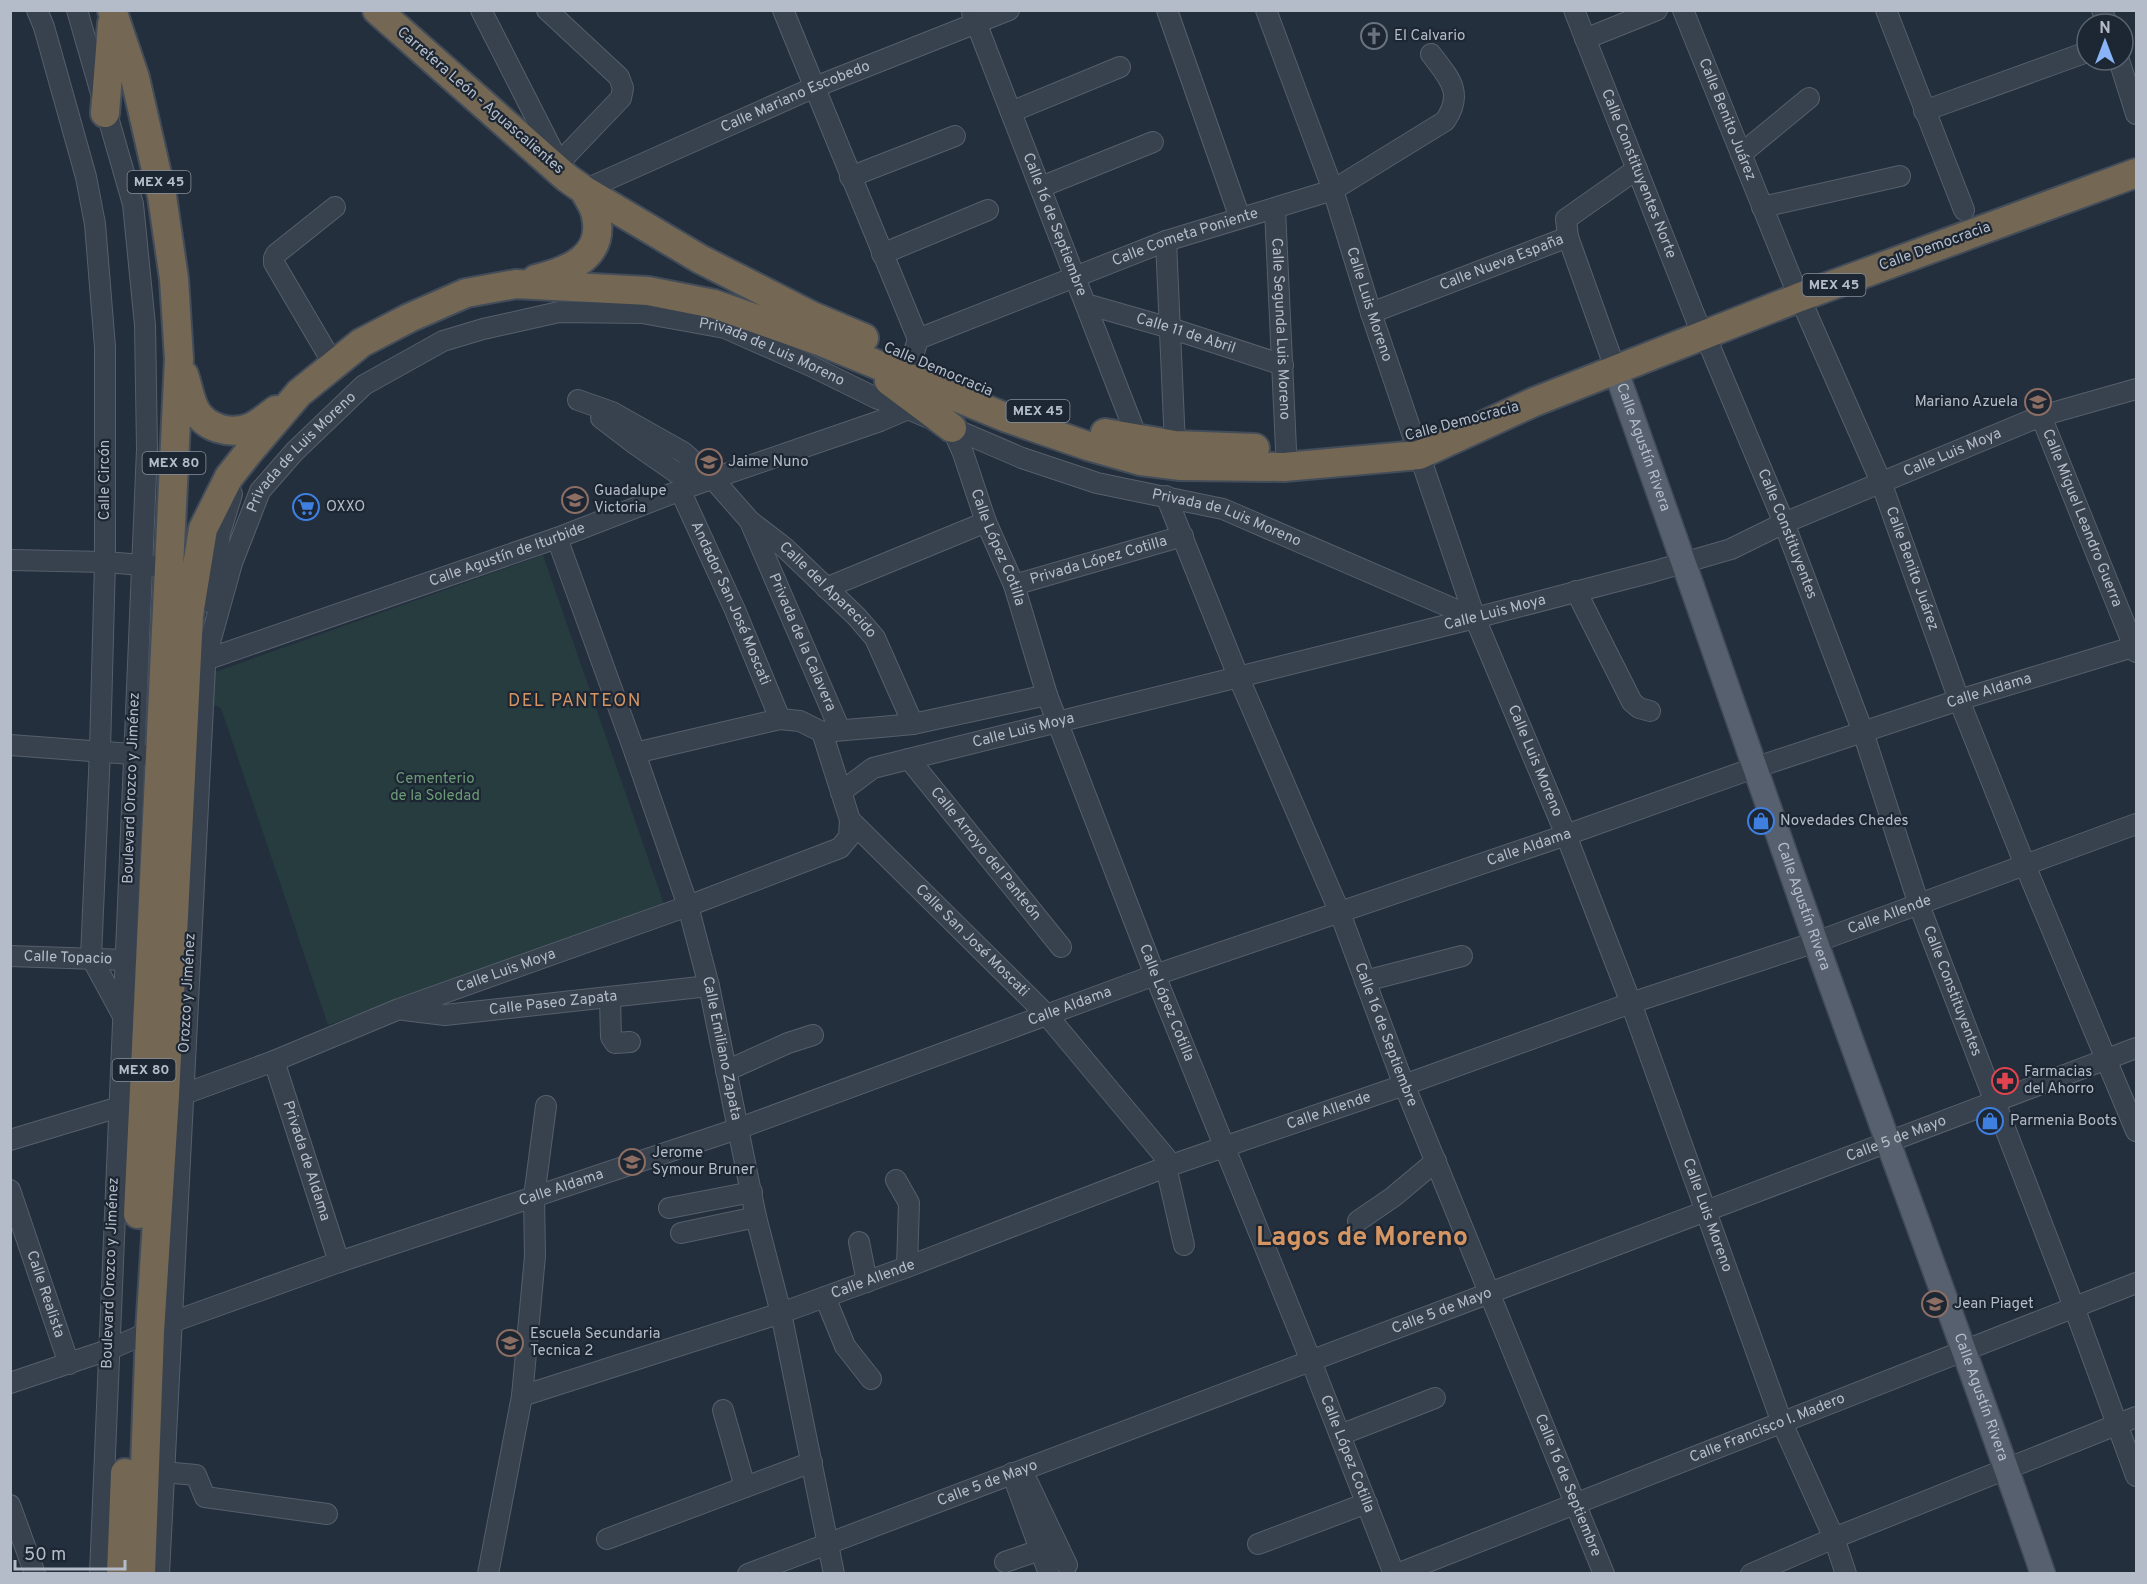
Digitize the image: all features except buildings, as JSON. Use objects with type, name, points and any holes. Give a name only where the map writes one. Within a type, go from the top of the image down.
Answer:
[{"type":"highway","points":[[105,113],[112,12]]},
{"type":"highway","name":"MEX 45","points":[[112,12],[135,78],[162,196],[174,279],[179,359],[195,410],[205,421],[217,428],[232,431],[249,428],[299,393],[361,343],[409,318],[466,293],[516,284],[648,291],[714,304],[822,342]]},
{"type":"highway","name":"Carretera León - Aguascalientes","points":[[388,13],[570,177]]},
{"type":"highway","name":"Calle Democracia","points":[[822,342],[1007,418],[1088,446],[1141,461],[1181,466],[1284,468],[1416,446],[1616,371],[1800,297],[2136,173]]},
{"type":"highway","points":[[516,284],[560,273],[579,262],[593,249],[597,233],[596,215],[570,177]]},
{"type":"highway","name":"Calle Democracia","points":[[570,177],[710,264],[812,316],[915,349],[1083,428],[1138,440],[1175,445],[1286,449],[1416,446]]},
{"type":"highway","points":[[822,342],[915,349],[963,399]]},
{"type":"highway","points":[[854,355],[952,428]]},
{"type":"highway","name":"MEX 80","points":[[179,359],[203,568]]},
{"type":"highway","name":"MEX 80","points":[[203,568],[203,529],[229,477],[299,393]]},
{"type":"highway","name":"Orozco y Jiménez","points":[[153,1099],[147,755],[203,568]]},
{"type":"highway","name":"Orozco y Jiménez","points":[[121,1574],[140,1336],[153,1099],[189,615],[203,568]]},
{"type":"highway","name":"Orozco y Jiménez","points":[[140,1336],[141,1574]]},
{"type":"main road","name":"Calle Agustín Rivera","points":[[1616,371],[1685,562],[1754,768],[2043,1574]]},
{"type":"street","name":"Calle Circón","points":[[37,10],[44,27],[86,177],[95,224],[105,347],[105,562],[91,957]]},
{"type":"street","name":"Boulevard Orozco y Jiménez","points":[[77,10],[133,204],[145,325],[147,449],[141,566],[147,755],[126,960],[124,1018],[153,1099],[140,1336],[100,1574]]},
{"type":"street","points":[[481,10],[570,177],[621,98],[623,87],[619,77],[547,10]]},
{"type":"street","points":[[783,10],[882,254],[915,349]]},
{"type":"street","name":"Calle Mariano Escobedo","points":[[570,177],[814,87],[974,16],[1009,10]]},
{"type":"street","points":[[1167,10],[1240,218]]},
{"type":"street","name":"Calle Luis Moreno","points":[[1266,10],[1333,190],[1371,313],[1475,618],[1566,835],[1631,1004],[1782,1422],[1834,1538],[1846,1574]]},
{"type":"street","name":"Calle Constituyentes Norte","points":[[1574,10],[1696,319],[1705,335]]},
{"type":"street","points":[[1585,39],[1657,10]]},
{"type":"street","name":"Calle Benito Juárez","points":[[1683,10],[1762,207],[1881,482],[1959,700],[2136,1131]]},
{"type":"street","points":[[1886,10],[1964,210]]},
{"type":"street","name":"Calle 16 de Septiembre","points":[[974,16],[1138,440]]},
{"type":"street","name":"Calle Cometa Poniente","points":[[915,349],[1076,277],[1166,241],[1333,190],[1445,121],[1452,110],[1455,96],[1452,82],[1431,54]]},
{"type":"street","points":[[1924,111],[2075,55]]},
{"type":"street","points":[[1011,112],[1120,67]]},
{"type":"street","points":[[2123,72],[2136,114]]},
{"type":"street","points":[[1741,154],[1809,98]]},
{"type":"street","points":[[850,177],[956,136]]},
{"type":"street","points":[[1041,187],[1152,142]]},
{"type":"street","name":"Calle Nueva España","points":[[1371,313],[1568,237],[1566,219],[1637,169]]},
{"type":"street","points":[[1762,207],[1900,176]]},
{"type":"street","points":[[334,365],[274,263],[274,258],[335,207]]},
{"type":"street","name":"Calle Segunda Luis Moreno","points":[[1275,209],[1286,449]]},
{"type":"street","points":[[882,254],[988,210]]},
{"type":"street","name":"Calle Agustín Rivera","points":[[1568,237],[1616,371]]},
{"type":"street","points":[[1166,241],[1175,445]]},
{"type":"street","name":"Calle 11 de Abril","points":[[1086,304],[1170,328],[1283,365]]},
{"type":"street","name":"Privada de Luis Moreno","points":[[203,568],[260,491],[295,451],[364,385],[443,341],[483,329],[559,312],[642,313],[725,328],[876,398],[908,409],[1022,458],[1097,483],[1222,509],[1475,618]]},
{"type":"street","name":"Calle Constituyentes","points":[[1705,335],[1784,523],[1863,732],[1919,905],[2136,1476]]},
{"type":"street","name":"Calle Luis Moya","points":[[841,792],[873,768],[1475,618],[1731,549],[1784,523],[2041,416],[2136,389]]},
{"type":"street","name":"Calle del Aparecido","points":[[687,488],[574,397],[612,412],[683,452],[713,479],[750,521],[784,548],[867,627],[913,724]]},
{"type":"street","name":"Calle Agustín de Iturbide","points":[[205,660],[556,538],[687,488],[880,421],[908,409]]},
{"type":"street","name":"Calle Miguel Leandro Guerra","points":[[2041,416],[2136,648]]},
{"type":"street","name":"Calle López Cotilla","points":[[952,428],[963,453],[986,522],[1014,585],[1047,695],[1155,975],[1395,1574]]},
{"type":"street","name":"Andador San José Moscati","points":[[687,488],[780,719]]},
{"type":"street","name":"Calle 16 de Septiembre","points":[[1166,496],[1238,676],[1341,913],[1404,1085],[1604,1574]]},
{"type":"street","name":"Privada de la Calavera","points":[[750,521],[831,731]]},
{"type":"street","points":[[826,588],[986,522]]},
{"type":"street","name":"Privada López Cotilla","points":[[1014,585],[1183,536]]},
{"type":"street","name":"Calle Emiliano Zapata","points":[[556,538],[688,906],[709,987],[756,1217],[781,1313],[834,1574]]},
{"type":"street","points":[[10,560],[105,562],[203,568]]},
{"type":"street","name":"Orozco y Jiménez","points":[[153,1099],[205,660],[203,568]]},
{"type":"street","points":[[1576,591],[1632,702],[1639,708],[1650,711]]},
{"type":"street","name":"Calle Aldama","points":[[10,1383],[69,1364],[339,1262],[737,1129],[1155,975],[1341,913],[1754,768],[1959,700],[2136,648]]},
{"type":"street","name":"Calle Luis Moya","points":[[635,753],[780,719],[800,721],[831,731],[913,724],[1047,695]]},
{"type":"street","name":"Calle San José Moscati","points":[[831,731],[841,792],[850,820],[1046,1014],[1169,1166]]},
{"type":"street","points":[[10,745],[147,755]]},
{"type":"street","name":"Calle Arroyo del Panteón","points":[[909,759],[1061,947]]},
{"type":"street","name":"Calle Luis Moya","points":[[10,1140],[274,1061],[399,1009],[688,906],[840,848],[849,837],[850,820]]},
{"type":"street","name":"Calle Allende","points":[[522,1396],[781,1313],[907,1268],[1169,1166],[1631,1004],[1816,942],[2136,824]]},
{"type":"street","name":"Calle Topacio","points":[[10,956],[126,960]]},
{"type":"street","points":[[1365,981],[1462,956]]},
{"type":"street","points":[[91,957],[124,1018]]},
{"type":"street","name":"Calle Paseo Zapata","points":[[399,1009],[444,1015],[709,987]]},
{"type":"street","points":[[610,999],[611,1037],[615,1043],[630,1042]]},
{"type":"street","points":[[726,1071],[788,1043],[813,1035]]},
{"type":"street","name":"Calle 5 de Mayo","points":[[748,1574],[2136,1048]]},
{"type":"street","name":"Privada de Aldama","points":[[274,1061],[339,1262]]},
{"type":"street","points":[[488,1574],[522,1396],[535,1256],[534,1197],[546,1106]]},
{"type":"street","points":[[1358,1221],[1393,1197],[1436,1161]]},
{"type":"street","points":[[1169,1166],[1184,1245]]},
{"type":"street","points":[[896,1180],[909,1203],[907,1268]]},
{"type":"street","name":"Calle Realista","points":[[10,1190],[69,1364]]},
{"type":"street","points":[[669,1208],[752,1192]]},
{"type":"street","points":[[681,1233],[756,1217]]},
{"type":"street","points":[[859,1242],[867,1282]]},
{"type":"street","name":"Calle Francisco I. Madero","points":[[1395,1574],[2136,1282]]},
{"type":"street","points":[[825,1297],[844,1346],[871,1379]]},
{"type":"street","name":"Orozco y Jiménez","points":[[140,1336],[163,1472],[159,1574]]},
{"type":"street","points":[[1340,1435],[1435,1398]]},
{"type":"street","points":[[723,1410],[745,1486]]},
{"type":"street","points":[[1751,1574],[1834,1538],[2136,1417]]},
{"type":"street","points":[[607,1539],[812,1462]]},
{"type":"street","points":[[163,1472],[196,1475],[205,1497],[327,1514]]},
{"type":"street","points":[[1017,1472],[1040,1550],[1058,1569]]},
{"type":"street","points":[[1017,1472],[1058,1569]]},
{"type":"street","points":[[1258,1544],[1367,1503]]},
{"type":"street","points":[[10,1505],[35,1574]]},
{"type":"street","points":[[1005,1562],[1040,1550]]},
{"type":"green space","name":"Cementerio de la Soledad","points":[[543,555],[665,907],[328,1025],[221,708],[211,704],[215,672]]},
{"type":"place","name":"El Calvario","points":[[1374,36]]},
{"type":"place","name":"Mariano Azuela","points":[[2038,402]]},
{"type":"place","name":"Jaime Nuno","points":[[709,462]]},
{"type":"place","name":"Guadalupe Victoria","points":[[575,500]]},
{"type":"place","name":"OXXO","points":[[306,507]]},
{"type":"place","name":"Novedades Chedes","points":[[1761,821]]},
{"type":"place","name":"Farmacias del Ahorro","points":[[2005,1081]]},
{"type":"place","name":"Parmenia Boots","points":[[1990,1121]]},
{"type":"place","name":"Jerome Symour Bruner","points":[[632,1162]]},
{"type":"place","name":"Jean Piaget","points":[[1935,1304]]},
{"type":"place","name":"Escuela Secundaria Tecnica 2","points":[[510,1343]]},
{"type":"district","name":"DEL PANTEON","points":[[575,701]]},
{"type":"district","name":"Lagos de Moreno","points":[[1362,1238]]}]
